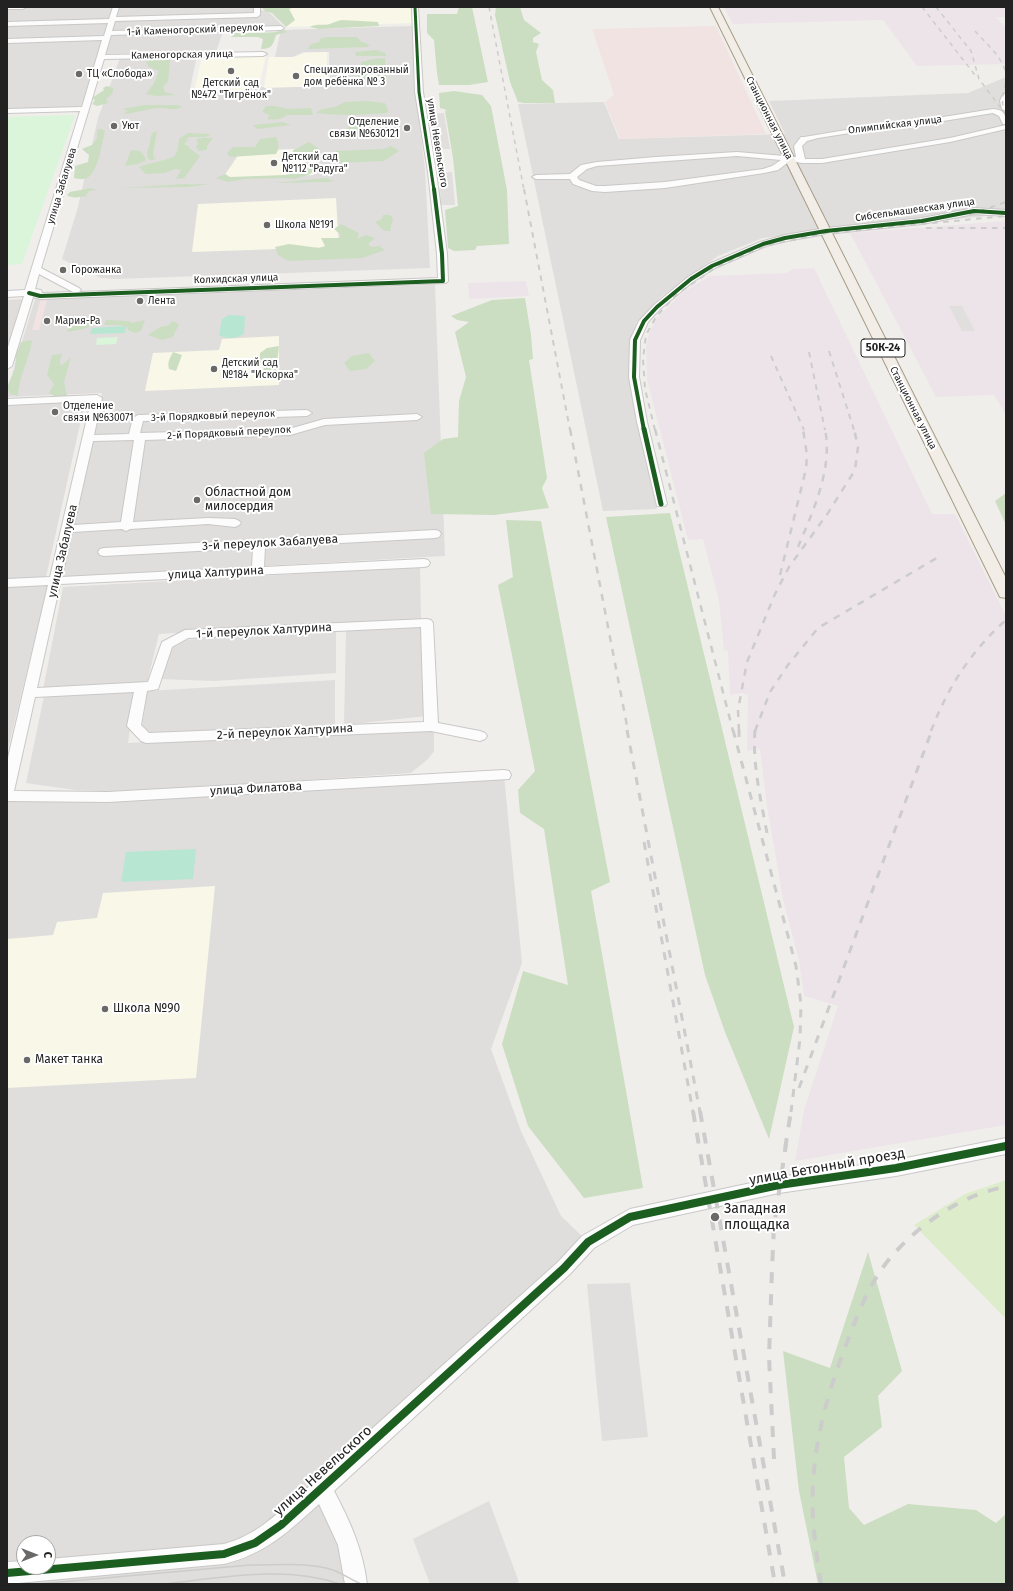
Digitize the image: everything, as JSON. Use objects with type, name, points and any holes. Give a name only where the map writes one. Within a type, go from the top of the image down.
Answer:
[{"type":"main road","name":"Станционная улица","points":[[714,7],[826,230],[880,344],[1006,593]]},
{"type":"street","points":[[7,8],[24,7]]},
{"type":"street","name":"улица Забалуева","points":[[7,366],[116,7]]},
{"type":"street","points":[[7,24],[257,15],[257,7]]},
{"type":"street","name":"улица Невельского","points":[[415,7],[419,92],[432,172],[443,278]]},
{"type":"street","name":"1-й Каменогорский переулок","points":[[7,40],[282,28]]},
{"type":"street","name":"Каменогорская улица","points":[[101,57],[263,54]]},
{"type":"street","points":[[1006,96],[1004,101],[1006,109]]},
{"type":"street","points":[[7,111],[85,109]]},
{"type":"street","name":"Олимпийская улица","points":[[802,161],[798,152],[798,146],[804,139],[818,136],[882,126],[912,124],[993,111],[998,111],[1002,114],[1006,122]]},
{"type":"street","name":"Олимпийская улица","points":[[536,177],[572,176],[584,167],[604,163],[737,154],[789,158],[802,161],[846,158],[950,140],[1006,127]]},
{"type":"street","points":[[572,176],[576,182],[595,189],[665,185],[764,171],[775,168],[789,158]]},
{"type":"street","name":"Сибсельмашевская улица","points":[[661,504],[642,422],[634,377],[635,340],[644,321],[657,307],[690,279],[712,266],[762,244],[785,238],[826,230],[922,221],[974,211],[1006,212]]},
{"type":"street","points":[[36,269],[76,290]]},
{"type":"street","name":"Колхидская улица","points":[[7,294],[76,290],[443,278]]},
{"type":"street","name":"Колхидская улица","points":[[29,293],[40,296],[123,294],[443,278]]},
{"type":"street","name":"улица Забалуева","points":[[7,402],[97,398],[7,792]]},
{"type":"street","name":"3-й Порядковый переулок","points":[[137,437],[138,418],[307,412]]},
{"type":"street","name":"2-й Порядковый переулок","points":[[88,438],[290,432],[324,422],[417,417]]},
{"type":"street","points":[[126,527],[137,437]]},
{"type":"street","points":[[68,529],[126,527],[208,521],[235,523]]},
{"type":"street","name":"3-й переулок Забалуева","points":[[104,552],[435,534]]},
{"type":"street","points":[[258,571],[259,543]]},
{"type":"street","name":"улица Халтурина","points":[[7,583],[424,563]]},
{"type":"street","name":"1-й переулок Халтурина","points":[[30,693],[153,686],[166,645],[185,634],[427,622],[431,726]]},
{"type":"street","name":"2-й переулок Халтурина","points":[[141,687],[134,726],[146,738],[431,726],[480,736]]},
{"type":"street","name":"улица Филатова","points":[[7,796],[108,797],[504,775]]},
{"type":"street","name":"улица Бетонный проезд","points":[[588,1242],[630,1217],[779,1185],[896,1168],[1006,1146]]},
{"type":"street","name":"улица Невельского","points":[[7,1573],[224,1554],[243,1550],[261,1541],[281,1525],[321,1487],[559,1273],[588,1242]]},
{"type":"street","points":[[321,1487],[345,1534],[353,1558],[356,1584]]},
{"type":"shaded area","points":[[7,7],[258,7],[257,8],[271,14],[284,27],[224,29],[216,52],[99,54],[81,107],[7,110]]},
{"type":"shaded area","points":[[270,7],[411,7],[412,23],[287,27]]},
{"type":"shaded area","points":[[724,7],[1006,7],[1006,17],[996,17],[1006,28],[1006,64],[917,66],[883,20],[733,24]]},
{"type":"shaded area","points":[[412,26],[416,96],[425,169],[430,268],[116,279],[101,278],[62,259],[78,207],[98,118],[120,58],[197,55],[189,94],[249,92],[250,87],[330,87],[329,52],[304,52],[292,57],[275,57],[281,30]]},
{"type":"shaded area","points":[[716,26],[766,134],[620,139],[605,102],[614,95],[592,29]]},
{"type":"shaded area","name":"Специализированный дом ребёнка № 3","points":[[327,52],[327,86],[264,88],[269,57],[294,57],[305,53]]},
{"type":"shaded area","name":"Детский сад №472 \"Тигрёнок\"","points":[[266,55],[259,87],[249,87],[248,91],[194,92],[202,56]]},
{"type":"shaded area","points":[[1006,77],[1006,214],[763,238],[718,256],[661,297],[637,322],[629,344],[629,377],[657,509],[603,511],[518,104],[604,102],[619,139],[785,134],[769,101],[968,93]]},
{"type":"shaded area","points":[[444,113],[450,149],[436,149],[431,114]]},
{"type":"shaded area","name":"Детский сад №112 \"Радуга\"","points":[[294,149],[294,151],[317,151],[314,175],[222,179],[241,151]]},
{"type":"shaded area","points":[[452,172],[455,205],[441,205],[439,173]]},
{"type":"shaded area","name":"Школа №191","points":[[336,198],[339,247],[192,252],[198,204]]},
{"type":"shaded area","points":[[1006,221],[1006,415],[994,395],[936,397],[850,233]]},
{"type":"shaded area","points":[[814,268],[932,514],[955,514],[1006,616],[1006,1125],[795,1161],[804,1110],[838,1006],[804,996],[799,961],[783,899],[767,806],[760,749],[747,751],[748,695],[742,693],[730,695],[728,651],[724,650],[719,601],[703,539],[688,540],[647,379],[646,347],[649,334],[656,319],[682,293],[710,276],[786,273],[793,269]]},
{"type":"shaded area","points":[[526,281],[529,296],[469,299],[468,283]]},
{"type":"shaded area","points":[[435,285],[445,556],[62,577],[102,393],[7,397],[7,391],[35,299]]},
{"type":"shaded area","points":[[23,299],[7,348],[7,300]]},
{"type":"shaded area","points":[[47,300],[39,330],[32,330],[40,301]]},
{"type":"shaded area","points":[[949,306],[962,306],[975,331],[962,331]]},
{"type":"shaded area","name":"Детский сад №184 \"Искорка\"","points":[[279,336],[279,385],[145,391],[153,353],[219,350],[222,339]]},
{"type":"shaded area","points":[[85,402],[46,577],[7,579],[7,404]]},
{"type":"shaded area","points":[[420,567],[421,619],[159,634],[147,683],[43,690],[63,587]]},
{"type":"shaded area","points":[[48,585],[7,753],[7,587]]},
{"type":"shaded area","points":[[422,624],[427,716],[344,725],[346,630]]},
{"type":"shaded area","points":[[336,629],[336,673],[214,681],[159,679],[169,648],[184,640]]},
{"type":"shaded area","points":[[335,680],[335,728],[141,736],[147,691]]},
{"type":"shaded area","points":[[135,691],[128,743],[434,728],[434,751],[428,759],[411,773],[125,792],[75,790],[26,783],[44,696]]},
{"type":"shaded area","points":[[504,775],[522,963],[491,1049],[521,1131],[561,1216],[588,1242],[321,1487],[356,1584],[7,1584],[7,796],[108,797]]},
{"type":"shaded area","name":"Школа №90","points":[[215,886],[196,1078],[7,1088],[7,939],[53,935],[57,922],[97,918],[103,893]]},
{"type":"shaded area","points":[[630,1283],[648,1437],[602,1441],[587,1284]]},
{"type":"shaded area","points":[[489,1501],[519,1582],[513,1584],[430,1584],[413,1539]]},
{"type":"green space","points":[[261,7],[295,7],[289,9],[295,20],[286,27],[272,13],[266,12]]},
{"type":"green space","points":[[459,7],[472,7],[488,82],[469,85],[439,85],[434,40],[427,33],[427,14],[457,14]]},
{"type":"green space","points":[[496,7],[520,7],[524,20],[541,33],[533,38],[533,42],[539,44],[536,52],[542,80],[553,90],[555,103],[518,102],[510,82],[495,15]]},
{"type":"green space","points":[[342,20],[378,22],[379,26],[319,29],[310,27],[315,25],[330,24]]},
{"type":"green space","points":[[284,30],[287,32],[276,35],[272,46],[265,49],[261,49],[263,39],[258,37],[231,37],[234,33],[272,32]]},
{"type":"green space","points":[[357,37],[360,41],[370,45],[367,47],[308,49],[311,44],[319,42],[321,38]]},
{"type":"green space","points":[[376,50],[385,53],[386,56],[356,56],[355,52]]},
{"type":"green space","points":[[167,58],[170,61],[168,82],[163,87],[165,92],[176,95],[156,96],[146,94],[154,83],[159,71],[149,67],[146,62],[152,59]]},
{"type":"green space","points":[[385,58],[387,81],[370,81],[358,78],[358,70],[362,62]]},
{"type":"green space","points":[[107,86],[113,88],[112,94],[106,99],[108,103],[97,106],[92,104],[95,100],[92,98],[104,90],[103,88]]},
{"type":"green space","points":[[454,91],[482,95],[491,106],[507,190],[509,244],[477,246],[475,250],[454,251],[448,248],[445,210],[458,206],[453,158],[445,111],[447,110],[440,108],[439,93]]},
{"type":"green space","points":[[366,101],[385,103],[388,110],[387,113],[334,115],[316,113],[322,109],[335,107],[345,102]]},
{"type":"green space","points":[[144,105],[178,105],[182,107],[174,109],[156,108],[123,114],[128,111],[122,109]]},
{"type":"green space","points":[[266,106],[275,106],[288,109],[311,108],[313,115],[287,115],[273,120],[267,119],[270,115],[262,112]]},
{"type":"green space","points":[[75,115],[22,264],[7,265],[7,117]]},
{"type":"green space","points":[[283,122],[291,125],[257,129],[253,125]]},
{"type":"green space","points":[[351,124],[371,124],[374,127],[363,131],[368,132],[389,127],[398,139],[373,137],[348,139],[340,137],[337,133],[347,129]]},
{"type":"green space","points":[[101,129],[105,131],[99,157],[94,170],[91,175],[85,179],[74,178],[75,166],[88,162],[89,155],[82,149],[92,145],[97,138],[97,130]]},
{"type":"green space","points":[[157,131],[153,154],[154,158],[157,159],[151,160],[148,159],[147,152],[152,133]]},
{"type":"green space","points":[[188,133],[210,135],[206,137],[188,137],[184,144],[189,146],[189,148],[200,156],[184,178],[176,179],[181,170],[175,169],[165,173],[146,174],[139,167],[175,156],[179,139]]},
{"type":"green space","points":[[276,137],[279,146],[276,154],[230,157],[227,153],[233,147],[255,147],[260,139]]},
{"type":"green space","points":[[213,138],[207,146],[207,150],[199,151],[196,147],[198,143],[196,139]]},
{"type":"green space","points":[[309,142],[318,148],[318,169],[308,175],[294,179],[244,179],[228,182],[216,178],[225,174],[230,177],[285,175],[300,172],[304,162],[299,160],[304,157],[292,151]]},
{"type":"green space","points":[[391,146],[399,151],[384,161],[338,163],[335,160],[336,151],[384,149]]},
{"type":"green space","points":[[131,150],[140,151],[145,157],[145,161],[125,166]]},
{"type":"green space","points":[[326,178],[334,181],[274,183]]},
{"type":"green space","points":[[210,184],[189,187],[121,188]]},
{"type":"green space","points":[[91,188],[97,190],[89,191],[86,196],[81,197],[67,195],[70,192]]},
{"type":"green space","points":[[383,215],[390,215],[393,218],[390,231],[384,231],[375,222],[382,219]]},
{"type":"green space","points":[[341,224],[359,233],[357,239],[366,235],[375,238],[368,244],[371,247],[379,246],[385,250],[362,258],[289,261],[278,255],[275,247],[289,244],[319,248],[325,246],[321,238],[340,238],[340,234],[334,229]]},
{"type":"green space","points":[[525,298],[533,359],[529,360],[547,478],[542,488],[549,508],[494,515],[431,514],[424,453],[443,439],[458,437],[459,401],[466,377],[455,332],[469,322],[457,320],[451,316],[492,300]]},
{"type":"green space","points":[[229,315],[245,316],[244,334],[232,338],[225,338],[219,335],[222,319]]},
{"type":"green space","points":[[97,320],[88,327],[67,332],[70,324]]},
{"type":"green space","points":[[106,320],[128,321],[132,323],[145,320],[141,331],[135,333],[128,330],[127,327],[120,325],[104,325]]},
{"type":"green space","points":[[173,321],[179,324],[173,337],[162,340],[148,335],[160,327],[167,326]]},
{"type":"green space","points":[[126,326],[125,333],[90,334],[92,328]]},
{"type":"green space","points":[[118,337],[116,344],[96,345],[97,338]]},
{"type":"green space","points":[[32,340],[20,382],[18,396],[10,394],[7,387],[15,369],[16,355],[21,342]]},
{"type":"green space","points":[[279,346],[276,372],[266,373],[259,361],[260,353],[267,348]]},
{"type":"green space","points":[[173,352],[182,355],[176,371],[169,369],[168,367],[169,360]]},
{"type":"green space","points":[[369,353],[375,361],[366,369],[350,371],[344,363],[352,356]]},
{"type":"green space","points":[[62,354],[60,361],[61,366],[71,357],[64,382],[67,396],[54,396],[49,393],[54,384],[47,375],[52,355]]},
{"type":"green space","points":[[1006,493],[1006,525],[995,501]]},
{"type":"green space","points":[[670,513],[794,1027],[769,1139],[725,1032],[705,975],[606,517]]},
{"type":"green space","points":[[506,520],[541,521],[610,882],[591,891],[643,1188],[584,1198],[528,1126],[502,1044],[523,971],[568,985],[544,829],[520,813],[518,790],[535,771],[498,585],[513,577]]},
{"type":"green space","points":[[196,849],[193,879],[121,882],[126,852]]},
{"type":"green space","points":[[1006,1180],[1006,1319],[914,1225],[965,1194]]},
{"type":"green space","points":[[868,1252],[902,1371],[878,1396],[882,1427],[844,1457],[849,1508],[864,1525],[908,1504],[976,1510],[996,1523],[1006,1514],[1006,1584],[818,1584],[799,1491],[783,1351],[830,1368]]},
{"type":"tram line","points":[[38,1584],[250,1565],[281,1564],[323,1567],[333,1570],[361,1584]]},
{"type":"tram line","points":[[163,1584],[230,1576],[275,1574],[319,1578],[340,1584]]},
{"type":"railway","points":[[489,7],[524,190]]},
{"type":"railway","points":[[922,7],[975,75]]},
{"type":"railway","points":[[936,7],[971,51],[979,79],[1006,115]]},
{"type":"railway","points":[[975,31],[995,53],[1004,66],[1006,73],[1003,98],[1004,110]]},
{"type":"railway","points":[[524,189],[570,430]]},
{"type":"railway","points":[[969,215],[1006,202]]},
{"type":"railway","points":[[655,430],[645,389],[643,359],[646,335],[656,317],[676,295],[715,268],[764,246],[827,233],[1006,216]]},
{"type":"railway","points":[[926,228],[1006,228]]},
{"type":"railway","points":[[829,351],[854,430]]},
{"type":"railway","points":[[809,352],[825,430]]},
{"type":"railway","points":[[771,356],[804,430]]},
{"type":"railway","points":[[570,429],[628,731]]},
{"type":"railway","points":[[655,429],[733,731]]},
{"type":"railway","points":[[780,575],[806,469],[807,455],[803,429]]},
{"type":"railway","points":[[798,547],[810,519],[824,474],[827,444],[825,429]]},
{"type":"railway","points":[[739,731],[738,710],[747,662],[775,594],[789,567],[828,513],[855,470],[858,447],[854,429]]},
{"type":"railway","points":[[755,731],[770,692],[788,665],[818,628],[940,556]]},
{"type":"railway","points":[[931,731],[945,699],[971,657],[1006,620]]},
{"type":"railway","points":[[627,730],[700,1112]]},
{"type":"railway","points":[[733,730],[796,966],[801,1004],[800,1039],[791,1112]]},
{"type":"railway","points":[[755,730],[754,744],[756,771],[768,839]]},
{"type":"railway","points":[[799,1088],[932,730]]},
{"type":"railway","points":[[739,731],[739,737]]},
{"type":"railway","points":[[644,842],[693,1112]]},
{"type":"railway","points":[[693,1111],[775,1584]]},
{"type":"railway","points":[[700,1111],[785,1584]]},
{"type":"railway","points":[[785,1149],[791,1111]]},
{"type":"railway","points":[[774,1459],[769,1357],[772,1269],[774,1226],[786,1144]]},
{"type":"railway","points":[[821,1584],[813,1522],[813,1485],[816,1450],[823,1416],[833,1383],[844,1350],[864,1301],[879,1273],[888,1261],[898,1249],[921,1228],[960,1202],[1006,1186]]},
{"type":"cycle path","points":[[29,293],[40,296],[443,281],[442,254],[432,172],[419,92],[415,7]]},
{"type":"cycle path","points":[[661,504],[642,422],[634,377],[635,340],[644,321],[657,307],[691,279],[712,266],[763,244],[785,238],[826,231],[922,221],[974,211],[1006,213]]},
{"type":"cycle path","points":[[7,1573],[224,1554],[255,1543],[281,1525],[564,1268],[588,1242],[630,1217],[779,1185],[896,1168],[1006,1146]]},
{"type":"place","name":"Детский сад №472 \"Тигрёнок\"","points":[[231,71]]},
{"type":"place","name":"ТЦ «Слобода»","points":[[79,74]]},
{"type":"place","name":"Специализированный дом ребёнка № 3","points":[[296,76]]},
{"type":"place","name":"Уют","points":[[114,126]]},
{"type":"place","name":"Отделение связи №630121","points":[[407,128]]},
{"type":"place","name":"Детский сад №112 \"Радуга\"","points":[[274,163]]},
{"type":"place","name":"Школа №191","points":[[267,225]]},
{"type":"place","name":"Горожанка","points":[[63,270]]},
{"type":"place","name":"Лента","points":[[140,301]]},
{"type":"place","name":"Мария-Ра","points":[[47,321]]},
{"type":"place","name":"Детский сад №184 \"Искорка\"","points":[[214,369]]},
{"type":"place","name":"Отделение связи №630071","points":[[55,412]]},
{"type":"place","name":"Областной дом милосердия","points":[[197,500]]},
{"type":"place","name":"Школа №90","points":[[105,1009]]},
{"type":"place","name":"Макет танка","points":[[27,1060]]},
{"type":"place","name":"Западная площадка","points":[[715,1217]]}]
